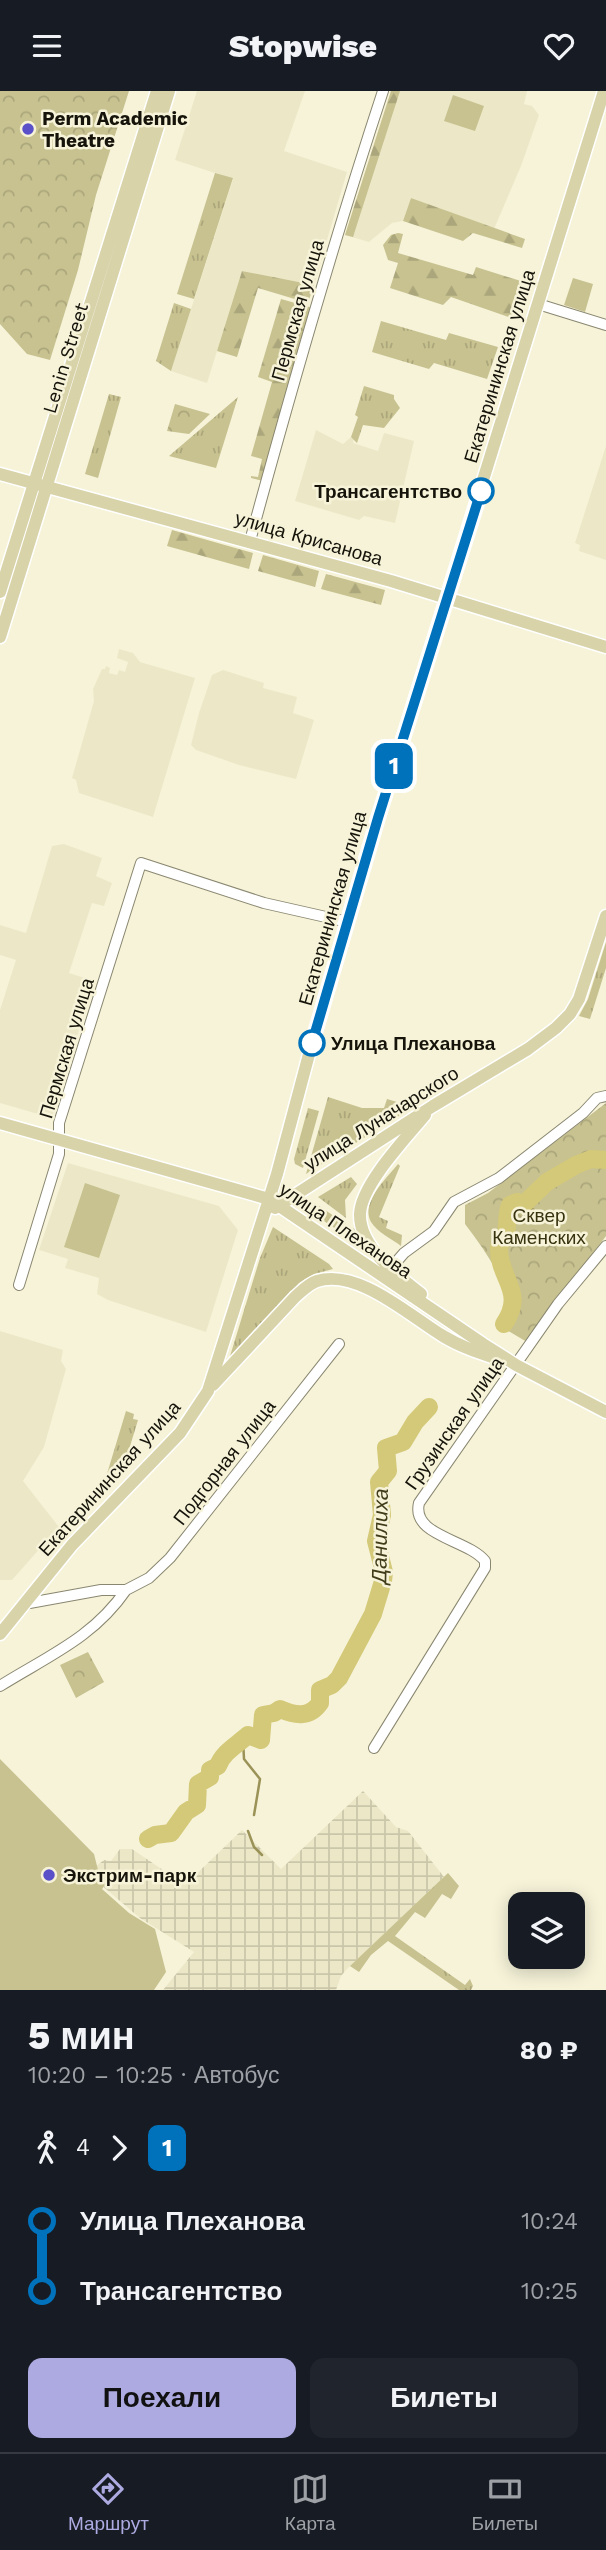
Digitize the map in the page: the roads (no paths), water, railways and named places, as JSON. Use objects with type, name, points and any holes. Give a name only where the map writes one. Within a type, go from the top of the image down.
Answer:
[{"type":"main road","name":"Lenin Street","points":[[0,637],[39,486],[157,91]]},
{"type":"main road","name":"Lenin Street","points":[[0,592],[39,486],[169,91]]},
{"type":"main road","name":"Екатерининская улица","points":[[0,1634],[82,1534],[180,1433],[208,1391],[264,1219],[274,1202],[348,922],[386,793],[604,91]]},
{"type":"main road","name":"улица Крисанова","points":[[0,474],[250,541],[606,647]]},
{"type":"main road","name":"улица Луначарского","points":[[274,1202],[528,1049],[570,1014],[579,999],[606,916]]},
{"type":"main road","points":[[433,1106],[368,1191],[361,1206],[360,1219],[365,1235],[391,1268],[422,1294],[518,1362],[606,1410]]},
{"type":"main road","name":"улица Плеханова","points":[[0,1123],[274,1202],[429,1309],[518,1362]]},
{"type":"main road","points":[[208,1391],[295,1297],[310,1285],[326,1280],[344,1282],[372,1291],[445,1338],[473,1350],[518,1362]]},
{"type":"street","name":"Пермская улица","points":[[250,541],[335,240],[383,91]]},
{"type":"street","points":[[538,304],[606,325]]},
{"type":"street","name":"Пермская улица","points":[[19,1285],[59,1154],[59,1123],[141,863],[264,903],[348,922]]},
{"type":"street","points":[[391,1268],[404,1253],[438,1227],[454,1202],[499,1178],[577,1118],[597,1098],[606,1096]]},
{"type":"street","name":"Грузинская улица","points":[[374,1748],[485,1568],[485,1561],[476,1552],[424,1525],[417,1514],[419,1503],[558,1304],[606,1246]]},
{"type":"street","name":"Подгорная улица","points":[[0,1686],[88,1633],[109,1613],[126,1590],[149,1578],[163,1566],[339,1345]]},
{"type":"street","name":"Подгорная улица","points":[[24,1604],[101,1590],[126,1590]]},
{"type":"waterway","name":"Данилиха","points":[[504,1324],[510,1313],[512,1294],[499,1249],[506,1233],[510,1205],[517,1202],[524,1204],[547,1182],[576,1165],[591,1159],[606,1160]]},
{"type":"waterway","points":[[524,1204],[534,1210]]},
{"type":"waterway","name":"Данилиха","points":[[148,1839],[155,1835],[171,1833],[186,1812],[197,1805],[198,1784],[210,1777],[210,1770],[218,1766],[231,1749],[248,1735],[261,1740],[263,1715],[280,1709],[296,1714],[311,1712],[320,1703],[320,1690],[332,1685],[339,1678],[373,1614],[383,1581],[384,1572],[376,1541],[382,1515],[379,1482],[388,1471],[386,1448],[403,1442],[415,1422],[429,1407]]},
{"type":"waterway","points":[[243,1739],[244,1759],[260,1779],[254,1815]]},
{"type":"waterway","points":[[248,1831],[254,1847],[262,1855]]},
{"type":"place","name":"Perm Academic Theatre","points":[[28,129]]},
{"type":"place","name":"Трансагентство","points":[[481,491]]},
{"type":"place","name":"Улица Плеханова","points":[[312,1043]]},
{"type":"place","name":"Экстрим-парк","points":[[49,1875]]},
{"type":"park label","name":"Сквер Каменских","points":[[539,1226]]}]
